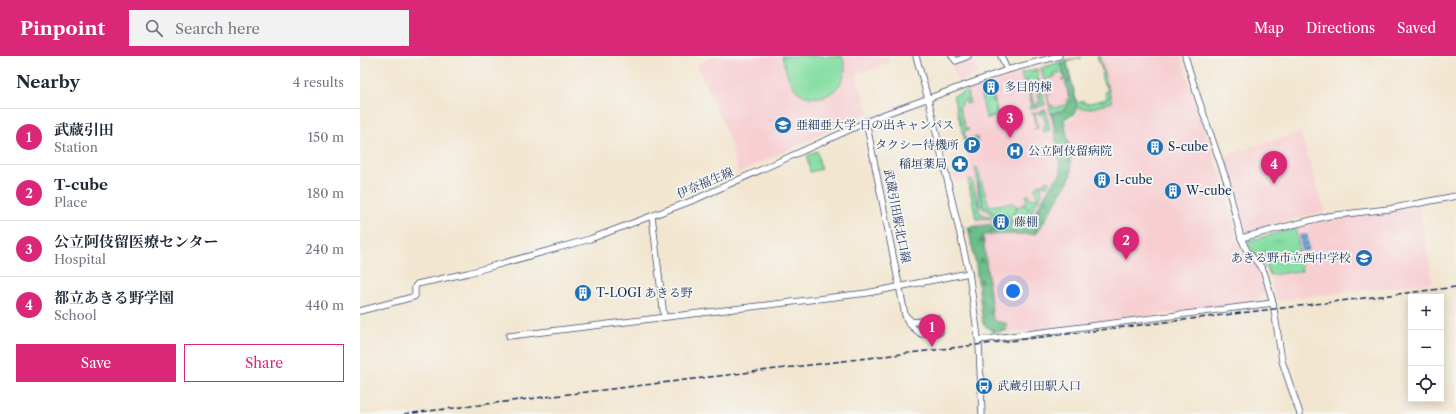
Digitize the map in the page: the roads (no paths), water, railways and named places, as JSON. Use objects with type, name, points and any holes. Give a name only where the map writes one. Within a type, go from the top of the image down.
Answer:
[{"type":"street","points":[[916,56],[969,273],[979,340],[982,414]]},
{"type":"street","points":[[952,56],[956,60],[968,56]]},
{"type":"street","points":[[1001,56],[1007,70]]},
{"type":"street","name":"伊奈福生線","points":[[360,311],[413,297],[416,294],[415,287],[417,284],[462,275],[590,239],[732,184],[866,122],[1007,70],[1059,56]]},
{"type":"street","points":[[1185,56],[1227,182],[1241,238],[1247,251],[1264,271],[1273,302],[1282,361],[1300,414]]},
{"type":"street","name":"武蔵引田駅北口線","points":[[866,122],[905,315]]},
{"type":"street","points":[[1241,238],[1328,216],[1389,209],[1456,196]]},
{"type":"street","points":[[652,216],[664,318]]},
{"type":"street","points":[[509,336],[867,293],[969,273]]},
{"type":"street","points":[[979,340],[1273,302]]},
{"type":"street","points":[[905,315],[914,322],[937,318],[940,332],[921,334],[908,323],[905,315]]},
{"type":"water","points":[[1300,235],[1307,235],[1309,250],[1302,251]]},
{"type":"railway","points":[[404,414],[1456,287]]},
{"type":"place","name":"多目的棟","points":[[991,87]]},
{"type":"place","name":"亜細亜大学 日の出キャンパス","points":[[783,125]]},
{"type":"place","name":"公立阿伎留医療センター","points":[[1010,138]]},
{"type":"place","name":"タクシー待機所","points":[[972,145]]},
{"type":"place","name":"S-cube","points":[[1155,147]]},
{"type":"place","name":"公立阿伎留病院","points":[[1015,151]]},
{"type":"place","name":"稲垣薬局","points":[[960,164]]},
{"type":"place","name":"I-cube","points":[[1102,180]]},
{"type":"place","name":"都立あきる野学園","points":[[1274,184]]},
{"type":"place","name":"W-cube","points":[[1173,191]]},
{"type":"place","name":"藤棚","points":[[1001,222]]},
{"type":"place","name":"あきる野市立西中学校","points":[[1364,258]]},
{"type":"place","name":"T-cube","points":[[1126,260]]},
{"type":"place","name":"T-LOGI あきる野","points":[[583,293]]},
{"type":"place","name":"武蔵引田","points":[[932,347]]},
{"type":"place","name":"武蔵引田駅入口","points":[[984,386]]}]
